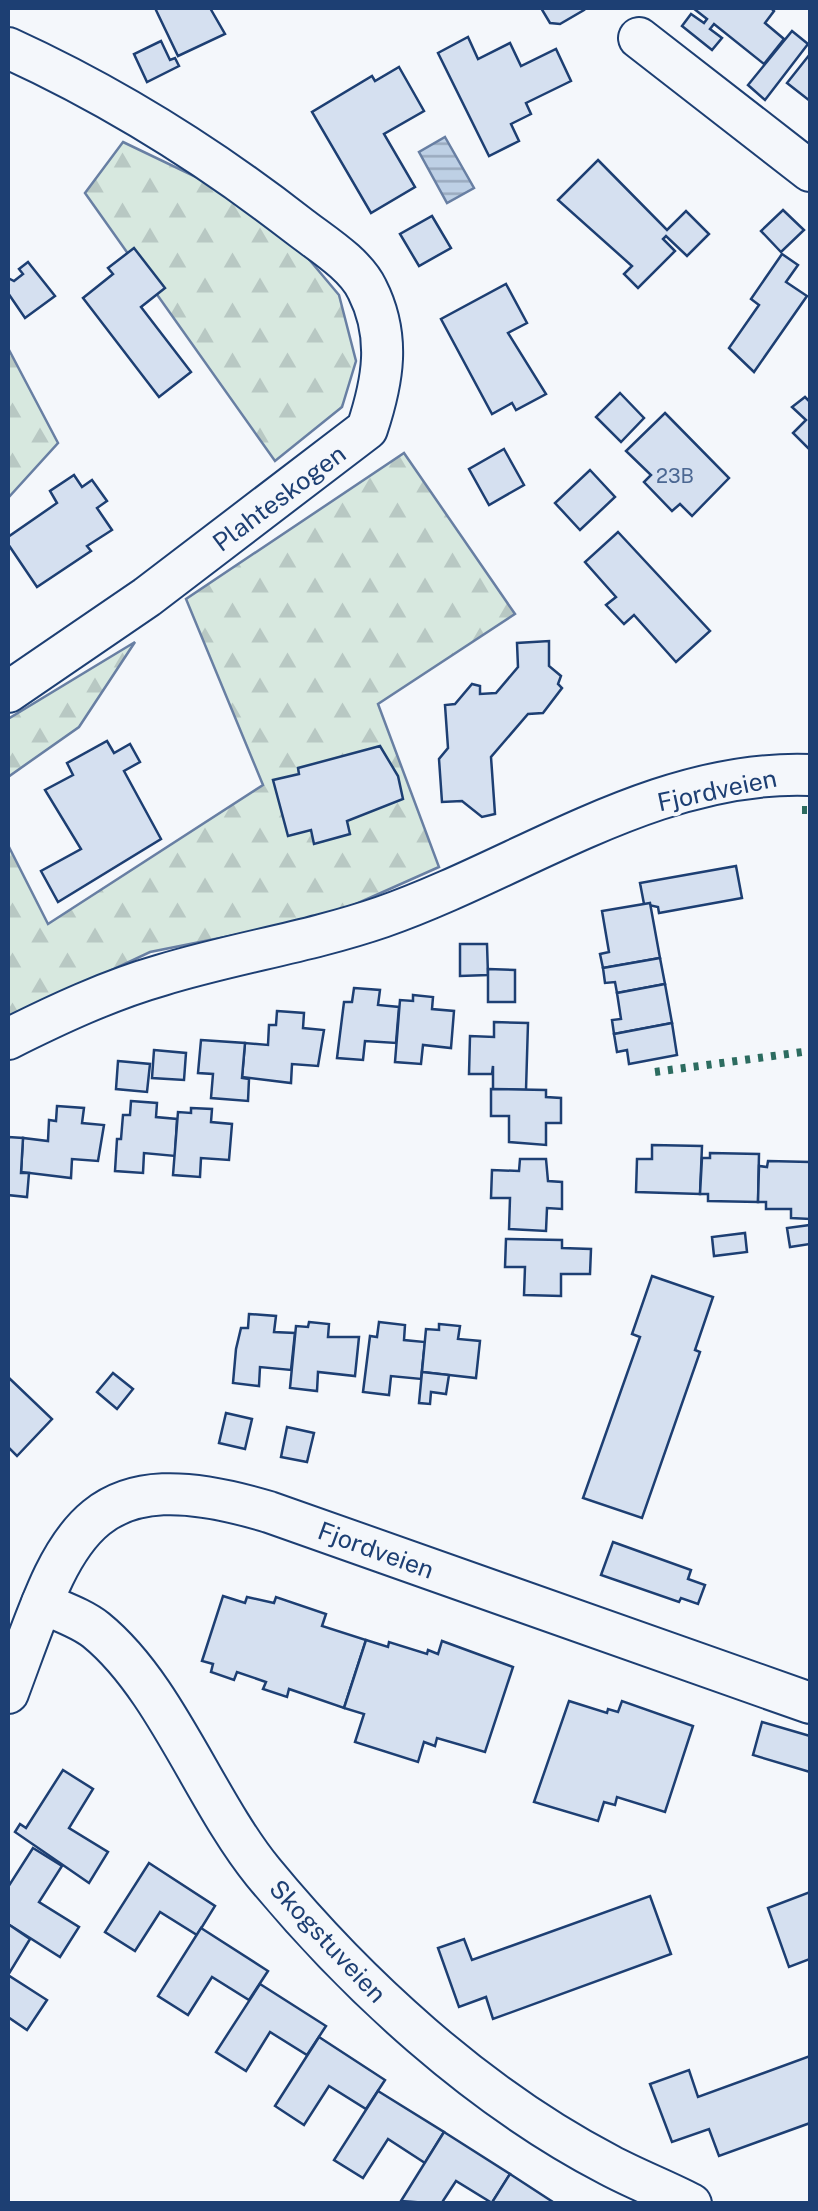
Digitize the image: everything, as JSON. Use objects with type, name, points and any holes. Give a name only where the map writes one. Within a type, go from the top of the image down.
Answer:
[{"type":"street","points":[[638,38],[810,171]]},
{"type":"street","name":"Plahteskogen","points":[[8,48],[157,125],[250,188],[336,254],[366,285],[384,331],[381,387],[367,429],[147,597],[8,692]]},
{"type":"street","name":"Fjordveien","points":[[8,1039],[160,975],[331,934],[424,902],[675,794],[743,780],[810,775]]},
{"type":"street","name":"Fjordveien","points":[[14,1677],[65,1550],[103,1510],[152,1492],[213,1495],[810,1703]]},
{"type":"street","name":"Skogstuveien","points":[[42,1603],[92,1627],[127,1660],[262,1870],[395,2012],[537,2120],[607,2164],[691,2204]]},
{"type":"green space","points":[[123,142],[217,187],[297,245],[339,295],[356,361],[342,407],[275,461],[85,193]]},
{"type":"green space","points":[[8,348],[58,443],[8,498]]},
{"type":"green space","points":[[404,453],[515,614],[378,704],[439,867],[329,916],[150,952],[8,1019],[8,845],[48,924],[263,785],[186,599]]},
{"type":"green space","points":[[135,642],[79,727],[8,777],[8,719]]},
{"type":"water","points":[[445,137],[474,188],[447,203],[419,152]]},
{"type":"building","points":[[155,8],[210,8],[225,34],[178,56]]},
{"type":"building","points":[[541,8],[584,10],[560,24],[550,23]]},
{"type":"building","points":[[693,8],[771,8],[774,11],[765,23],[784,39],[764,64],[714,24],[710,29],[722,38],[712,50],[682,26],[691,14],[704,23],[707,19]]},
{"type":"building","points":[[792,31],[808,44],[765,100],[748,85]]},
{"type":"building","points":[[468,37],[478,59],[510,43],[521,66],[556,49],[571,81],[526,103],[531,114],[511,124],[519,141],[489,156],[438,53]]},
{"type":"building","points":[[161,41],[170,60],[175,58],[179,66],[147,82],[134,54]]},
{"type":"building","points":[[810,54],[810,101],[787,83]]},
{"type":"building","points":[[399,67],[424,111],[384,134],[415,187],[371,213],[312,112],[372,76],[375,81]]},
{"type":"building","points":[[598,160],[667,230],[686,211],[709,234],[687,256],[666,236],[663,239],[675,251],[638,288],[624,274],[632,266],[558,200]]},
{"type":"building","points":[[783,210],[804,230],[781,252],[761,231]]},
{"type":"building","points":[[432,216],[451,248],[419,266],[400,234]]},
{"type":"building","points":[[134,248],[165,288],[141,307],[191,372],[159,397],[83,298],[113,274],[108,268]]},
{"type":"building","points":[[782,254],[798,265],[786,282],[807,296],[754,372],[729,348],[759,305],[751,299]]},
{"type":"building","points":[[28,262],[55,296],[25,318],[8,293],[8,278],[14,281],[23,274],[19,269]]},
{"type":"building","points":[[506,284],[527,323],[508,333],[546,394],[516,410],[512,403],[492,414],[441,319]]},
{"type":"building","points":[[620,393],[644,418],[621,442],[596,417]]},
{"type":"building","points":[[805,397],[810,402],[810,450],[793,433],[806,420],[792,407]]},
{"type":"building","points":[[665,413],[729,478],[692,516],[680,504],[672,511],[644,482],[651,475],[626,451]]},
{"type":"building","points":[[504,449],[524,485],[489,505],[469,469]]},
{"type":"building","points":[[590,470],[615,497],[580,530],[555,503]]},
{"type":"building","points":[[74,475],[82,487],[92,480],[107,501],[97,508],[112,530],[87,546],[91,551],[37,587],[8,544],[8,537],[57,503],[50,491]]},
{"type":"building","points":[[618,532],[710,631],[676,662],[634,615],[624,624],[606,605],[616,597],[585,562]]},
{"type":"building","points":[[549,641],[549,666],[561,676],[558,684],[562,688],[543,713],[528,714],[491,757],[495,814],[482,817],[462,801],[442,802],[439,759],[448,748],[445,705],[455,704],[472,684],[480,686],[480,694],[496,693],[518,667],[517,643]]},
{"type":"building","points":[[107,741],[114,753],[130,744],[140,762],[124,771],[161,839],[58,902],[41,871],[81,849],[45,790],[73,775],[67,763]]},
{"type":"building","points":[[380,746],[398,776],[403,799],[347,821],[350,834],[314,844],[311,830],[288,836],[273,780],[299,774],[298,768]]},
{"type":"building","points":[[736,866],[742,898],[659,913],[658,907],[644,904],[640,883]]},
{"type":"building","points":[[650,903],[660,958],[603,968],[600,954],[609,952],[602,911]]},
{"type":"building","points":[[460,944],[487,944],[488,975],[460,976]]},
{"type":"building","points":[[660,958],[665,984],[617,993],[615,982],[605,983],[603,968]]},
{"type":"building","points":[[488,969],[515,970],[515,1002],[488,1002]]},
{"type":"building","points":[[665,984],[672,1023],[614,1034],[612,1020],[621,1019],[617,993]]},
{"type":"building","points":[[354,988],[380,990],[378,1005],[399,1007],[396,1043],[365,1041],[363,1060],[337,1058],[344,1002],[352,1002]]},
{"type":"building","points":[[413,995],[433,997],[432,1009],[454,1011],[451,1048],[423,1045],[421,1064],[395,1062],[400,1000],[413,1001]]},
{"type":"building","points":[[277,1011],[304,1013],[303,1028],[324,1030],[318,1066],[292,1064],[291,1083],[242,1077],[245,1043],[268,1045],[269,1025],[276,1025]]},
{"type":"building","points":[[494,1022],[528,1023],[526,1090],[493,1089],[493,1066],[492,1074],[469,1074],[470,1036],[494,1037]]},
{"type":"building","points":[[672,1023],[677,1055],[629,1064],[627,1050],[617,1052],[614,1034]]},
{"type":"building","points":[[201,1040],[245,1043],[242,1078],[249,1079],[248,1101],[211,1098],[213,1074],[198,1073]]},
{"type":"building","points":[[154,1050],[186,1053],[184,1080],[152,1078]]},
{"type":"building","points":[[118,1061],[150,1064],[147,1092],[116,1089]]},
{"type":"building","points":[[491,1089],[546,1090],[546,1097],[561,1098],[561,1123],[546,1123],[546,1145],[509,1142],[509,1116],[491,1116]]},
{"type":"building","points":[[131,1101],[157,1103],[156,1117],[177,1119],[175,1156],[144,1153],[143,1173],[115,1171],[117,1139],[121,1139],[123,1115],[130,1115]]},
{"type":"building","points":[[57,1106],[84,1108],[82,1123],[104,1125],[98,1161],[72,1159],[71,1178],[21,1172],[23,1138],[48,1141],[49,1120],[56,1121]]},
{"type":"building","points":[[191,1108],[212,1109],[211,1122],[232,1124],[229,1160],[201,1158],[200,1177],[173,1175],[178,1112],[191,1113]]},
{"type":"building","points":[[8,1137],[23,1138],[21,1173],[29,1173],[27,1197],[8,1195]]},
{"type":"building","points":[[652,1145],[702,1146],[700,1194],[636,1192],[637,1159],[652,1159]]},
{"type":"building","points":[[710,1153],[759,1154],[758,1202],[708,1201],[708,1194],[700,1194],[702,1158],[710,1158]]},
{"type":"building","points":[[520,1159],[546,1159],[548,1181],[562,1182],[562,1209],[547,1208],[546,1231],[509,1229],[510,1198],[491,1198],[492,1170],[519,1171]]},
{"type":"building","points":[[768,1161],[810,1162],[810,1219],[791,1218],[791,1209],[766,1209],[766,1202],[758,1202],[759,1166],[767,1167]]},
{"type":"building","points":[[810,1225],[810,1244],[790,1247],[787,1228]]},
{"type":"building","points":[[745,1233],[747,1252],[714,1256],[712,1237]]},
{"type":"building","points":[[506,1239],[562,1240],[562,1248],[591,1249],[590,1274],[561,1274],[561,1296],[524,1295],[525,1267],[505,1267]]},
{"type":"building","points":[[652,1276],[713,1297],[695,1350],[700,1352],[642,1518],[583,1498],[640,1337],[632,1334]]},
{"type":"building","points":[[249,1314],[276,1316],[274,1332],[295,1333],[291,1370],[260,1367],[259,1386],[233,1383],[236,1349],[241,1328],[248,1328]]},
{"type":"building","points":[[309,1322],[329,1324],[328,1337],[359,1337],[355,1376],[318,1372],[317,1391],[290,1388],[296,1326],[308,1327]]},
{"type":"building","points":[[379,1322],[405,1325],[404,1340],[425,1342],[421,1379],[391,1376],[389,1395],[363,1392],[370,1336],[377,1337]]},
{"type":"building","points":[[439,1324],[460,1326],[458,1339],[480,1341],[476,1378],[422,1372],[426,1329],[439,1330]]},
{"type":"building","points":[[422,1372],[449,1375],[446,1394],[431,1392],[430,1404],[419,1403]]},
{"type":"building","points":[[113,1373],[133,1389],[117,1409],[97,1392]]},
{"type":"building","points":[[8,1377],[52,1419],[17,1456],[8,1447]]},
{"type":"building","points":[[226,1413],[252,1419],[245,1449],[219,1443]]},
{"type":"building","points":[[287,1427],[314,1433],[307,1462],[281,1457]]},
{"type":"building","points":[[613,1542],[691,1570],[688,1579],[705,1585],[698,1604],[681,1598],[679,1602],[601,1575]]},
{"type":"building","points":[[223,1596],[245,1603],[247,1597],[274,1603],[276,1597],[326,1614],[322,1626],[366,1640],[344,1708],[289,1689],[287,1697],[263,1689],[266,1682],[237,1672],[234,1680],[211,1672],[213,1664],[202,1661]]},
{"type":"building","points":[[366,1640],[388,1647],[389,1642],[427,1654],[428,1650],[438,1654],[442,1641],[513,1667],[485,1752],[437,1738],[435,1746],[424,1742],[418,1762],[355,1742],[364,1714],[344,1708]]},
{"type":"building","points":[[569,1701],[607,1713],[608,1709],[618,1712],[622,1701],[693,1726],[665,1812],[617,1797],[615,1805],[604,1802],[598,1821],[534,1802]]},
{"type":"building","points":[[762,1722],[810,1736],[810,1772],[753,1755]]},
{"type":"building","points":[[63,1770],[93,1789],[69,1828],[108,1852],[89,1883],[15,1832],[20,1824],[26,1828]]},
{"type":"building","points":[[33,1848],[62,1866],[39,1902],[79,1927],[60,1957],[8,1924],[8,1887]]},
{"type":"building","points":[[149,1863],[215,1906],[197,1935],[160,1912],[135,1951],[105,1932]]},
{"type":"building","points":[[810,1892],[810,1959],[789,1967],[768,1908]]},
{"type":"building","points":[[650,1896],[671,1954],[493,2019],[486,1997],[459,2007],[438,1948],[464,1939],[472,1960]]},
{"type":"building","points":[[8,1924],[30,1939],[8,1975]]},
{"type":"building","points":[[201,1928],[268,1971],[249,2000],[212,1977],[188,2015],[158,1996]]},
{"type":"building","points":[[8,1975],[47,2000],[27,2030],[8,2017]]},
{"type":"building","points":[[260,1984],[326,2026],[307,2055],[270,2032],[246,2071],[216,2052]]},
{"type":"building","points":[[319,2037],[385,2080],[366,2109],[329,2086],[304,2125],[275,2106]]},
{"type":"building","points":[[810,2056],[810,2123],[719,2156],[709,2129],[672,2142],[650,2084],[689,2070],[698,2097]]},
{"type":"building","points":[[378,2091],[444,2132],[425,2163],[388,2139],[363,2178],[334,2160]]},
{"type":"building","points":[[444,2132],[510,2174],[492,2203],[456,2181],[441,2204],[401,2201]]},
{"type":"building","points":[[510,2174],[556,2204],[491,2204]]},
{"type":"hedge","points":[[802,810],[810,810]]},
{"type":"hedge","points":[[655,1072],[810,1051]]}]
